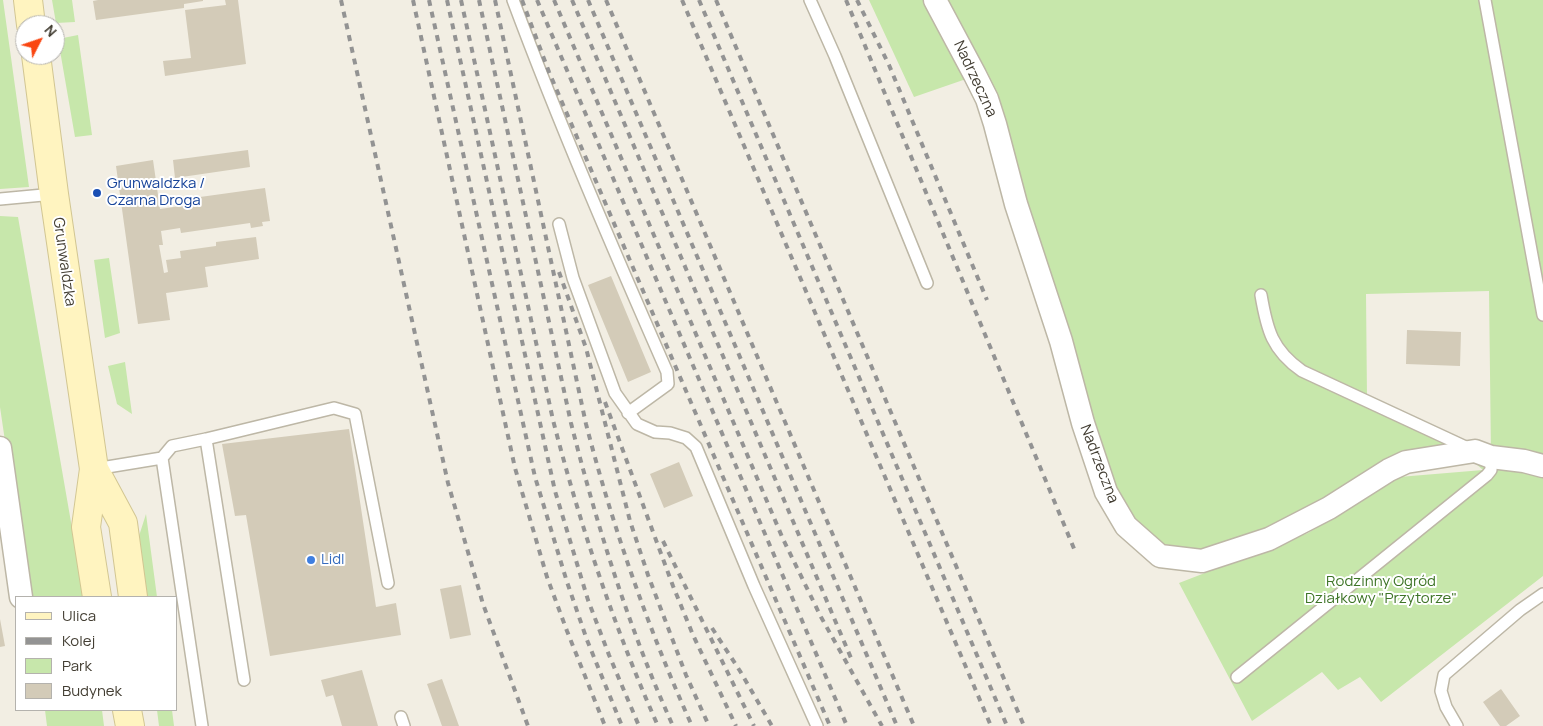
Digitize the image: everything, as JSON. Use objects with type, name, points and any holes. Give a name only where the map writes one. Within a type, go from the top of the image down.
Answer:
[{"type":"main road","points":[[28,0],[30,15]]},
{"type":"main road","name":"Grunwaldzka","points":[[37,65],[94,469],[86,527],[96,596]]},
{"type":"main road","name":"Grunwaldzka","points":[[94,469],[123,523],[133,596]]},
{"type":"street","name":"Nadrzeczna","points":[[935,0],[976,75],[992,116],[1016,204],[1061,341],[1083,423],[1106,492],[1126,526],[1160,556],[1202,561],[1269,539],[1329,508],[1389,470],[1406,462],[1483,454],[1543,466]]},
{"type":"street","points":[[0,448],[4,505],[21,596]]},
{"type":"lane","points":[[513,0],[548,94],[593,203],[667,372],[668,384],[628,413]]},
{"type":"lane","points":[[810,0],[839,65],[928,283]]},
{"type":"lane","points":[[1484,0],[1543,315]]},
{"type":"lane","points":[[0,199],[54,194]]},
{"type":"lane","points":[[559,224],[573,278],[615,393],[637,424],[655,432],[670,433],[686,438],[696,447],[816,726]]},
{"type":"lane","points":[[1237,677],[1491,470],[1483,454],[1302,371],[1287,360],[1273,341],[1265,319],[1261,295]]},
{"type":"lane","points":[[94,469],[162,458],[172,446],[206,440],[334,408],[355,414],[388,583]]},
{"type":"lane","points":[[206,440],[244,680]]},
{"type":"lane","points":[[162,458],[202,726]]},
{"type":"lane","points":[[1457,726],[1446,707],[1441,691],[1444,675],[1520,610],[1543,594]]},
{"type":"green space","points":[[0,0],[3,0],[29,187],[0,189]]},
{"type":"green space","points":[[52,0],[72,0],[75,22],[65,23],[65,15],[55,15]]},
{"type":"green space","points":[[869,0],[927,0],[969,78],[914,97]]},
{"type":"green space","name":"Rodzinny Ogród Działkowy \"Przytorze\"","points":[[944,0],[1543,0],[1543,576],[1381,702],[1360,677],[1338,690],[1322,672],[1252,721],[1179,583],[1308,533],[1399,477],[1483,470],[1467,456],[1406,461],[1328,507],[1202,559],[1162,554],[1108,491],[995,112],[1003,109]],"holes":[[[1489,291],[1491,456],[1367,398],[1366,294]]]},
{"type":"green space","points":[[78,35],[92,135],[75,137],[63,65],[65,65],[65,38]]},
{"type":"green space","points":[[0,216],[18,217],[84,596],[28,596],[0,407]]},
{"type":"green space","points":[[109,258],[120,333],[105,338],[94,260]]},
{"type":"green space","points":[[125,362],[132,414],[117,404],[108,366]]},
{"type":"green space","points":[[146,514],[157,596],[145,596],[139,536]]},
{"type":"green space","points":[[45,711],[102,711],[104,726],[47,726]]},
{"type":"green space","points":[[157,711],[172,711],[174,726],[159,726]]},
{"type":"building","points":[[225,0],[238,0],[246,64],[165,76],[163,61],[191,58],[185,10],[226,5]]},
{"type":"building","points":[[93,1],[203,1],[184,4],[184,8],[96,20]]},
{"type":"building","points":[[248,150],[250,167],[175,178],[173,160]]},
{"type":"building","points":[[153,160],[160,209],[201,203],[200,197],[265,188],[270,221],[262,222],[263,226],[251,228],[250,223],[181,233],[180,228],[161,231],[163,245],[159,245],[164,273],[168,272],[166,260],[181,258],[180,251],[216,246],[216,242],[256,237],[259,259],[205,267],[208,287],[166,293],[170,320],[138,324],[116,166]]},
{"type":"building","points":[[611,276],[651,372],[628,382],[588,285]]},
{"type":"building","points":[[1407,330],[1461,332],[1460,366],[1406,364]]},
{"type":"building","name":"Lidl","points":[[349,429],[376,607],[396,603],[401,635],[270,656],[246,515],[235,516],[222,444]]},
{"type":"building","points":[[679,462],[693,496],[664,508],[650,474]]},
{"type":"building","points":[[461,585],[471,635],[450,639],[440,589]]},
{"type":"building","points":[[0,619],[5,646],[0,647]]},
{"type":"building","points":[[362,670],[378,726],[342,726],[333,695],[326,697],[321,680]]},
{"type":"building","points":[[442,679],[459,726],[442,726],[427,684]]},
{"type":"building","points":[[1501,689],[1520,716],[1506,726],[1500,726],[1483,702]]},
{"type":"railway","points":[[341,0],[448,483],[483,604],[528,726]]},
{"type":"railway","points":[[413,0],[515,468],[547,577],[605,726]]},
{"type":"railway","points":[[429,0],[535,477],[587,640],[622,726]]},
{"type":"railway","points":[[447,0],[555,491],[588,600],[639,726]]},
{"type":"railway","points":[[461,0],[563,459],[599,575],[627,651],[658,726]]},
{"type":"railway","points":[[479,0],[581,462],[603,539],[628,615],[673,726]]},
{"type":"railway","points":[[495,0],[586,424],[608,501],[646,615],[692,726]]},
{"type":"railway","points":[[522,0],[549,72],[830,726]]},
{"type":"railway","points":[[537,0],[847,726]]},
{"type":"railway","points":[[554,0],[783,539],[821,617],[882,726]]},
{"type":"railway","points":[[572,0],[851,658]]},
{"type":"railway","points":[[588,0],[897,726]]},
{"type":"railway","points":[[606,0],[914,726]]},
{"type":"railway","points":[[682,0],[991,726]]},
{"type":"railway","points":[[699,0],[1007,726]]},
{"type":"railway","points":[[716,0],[1024,726]]},
{"type":"railway","points":[[846,0],[1075,551]]},
{"type":"railway","points":[[857,0],[889,65],[987,300]]},
{"type":"railway","points":[[559,272],[586,348],[630,521],[648,575],[686,675],[709,726]]},
{"type":"railway","points":[[605,402],[673,586],[693,635],[736,726]]},
{"type":"railway","points":[[663,541],[754,726]]},
{"type":"railway","points":[[712,628],[772,726]]},
{"type":"place","name":"Grunwaldzka / Czarna Droga","points":[[97,193]]},
{"type":"place","name":"Lidl","points":[[311,560]]}]
